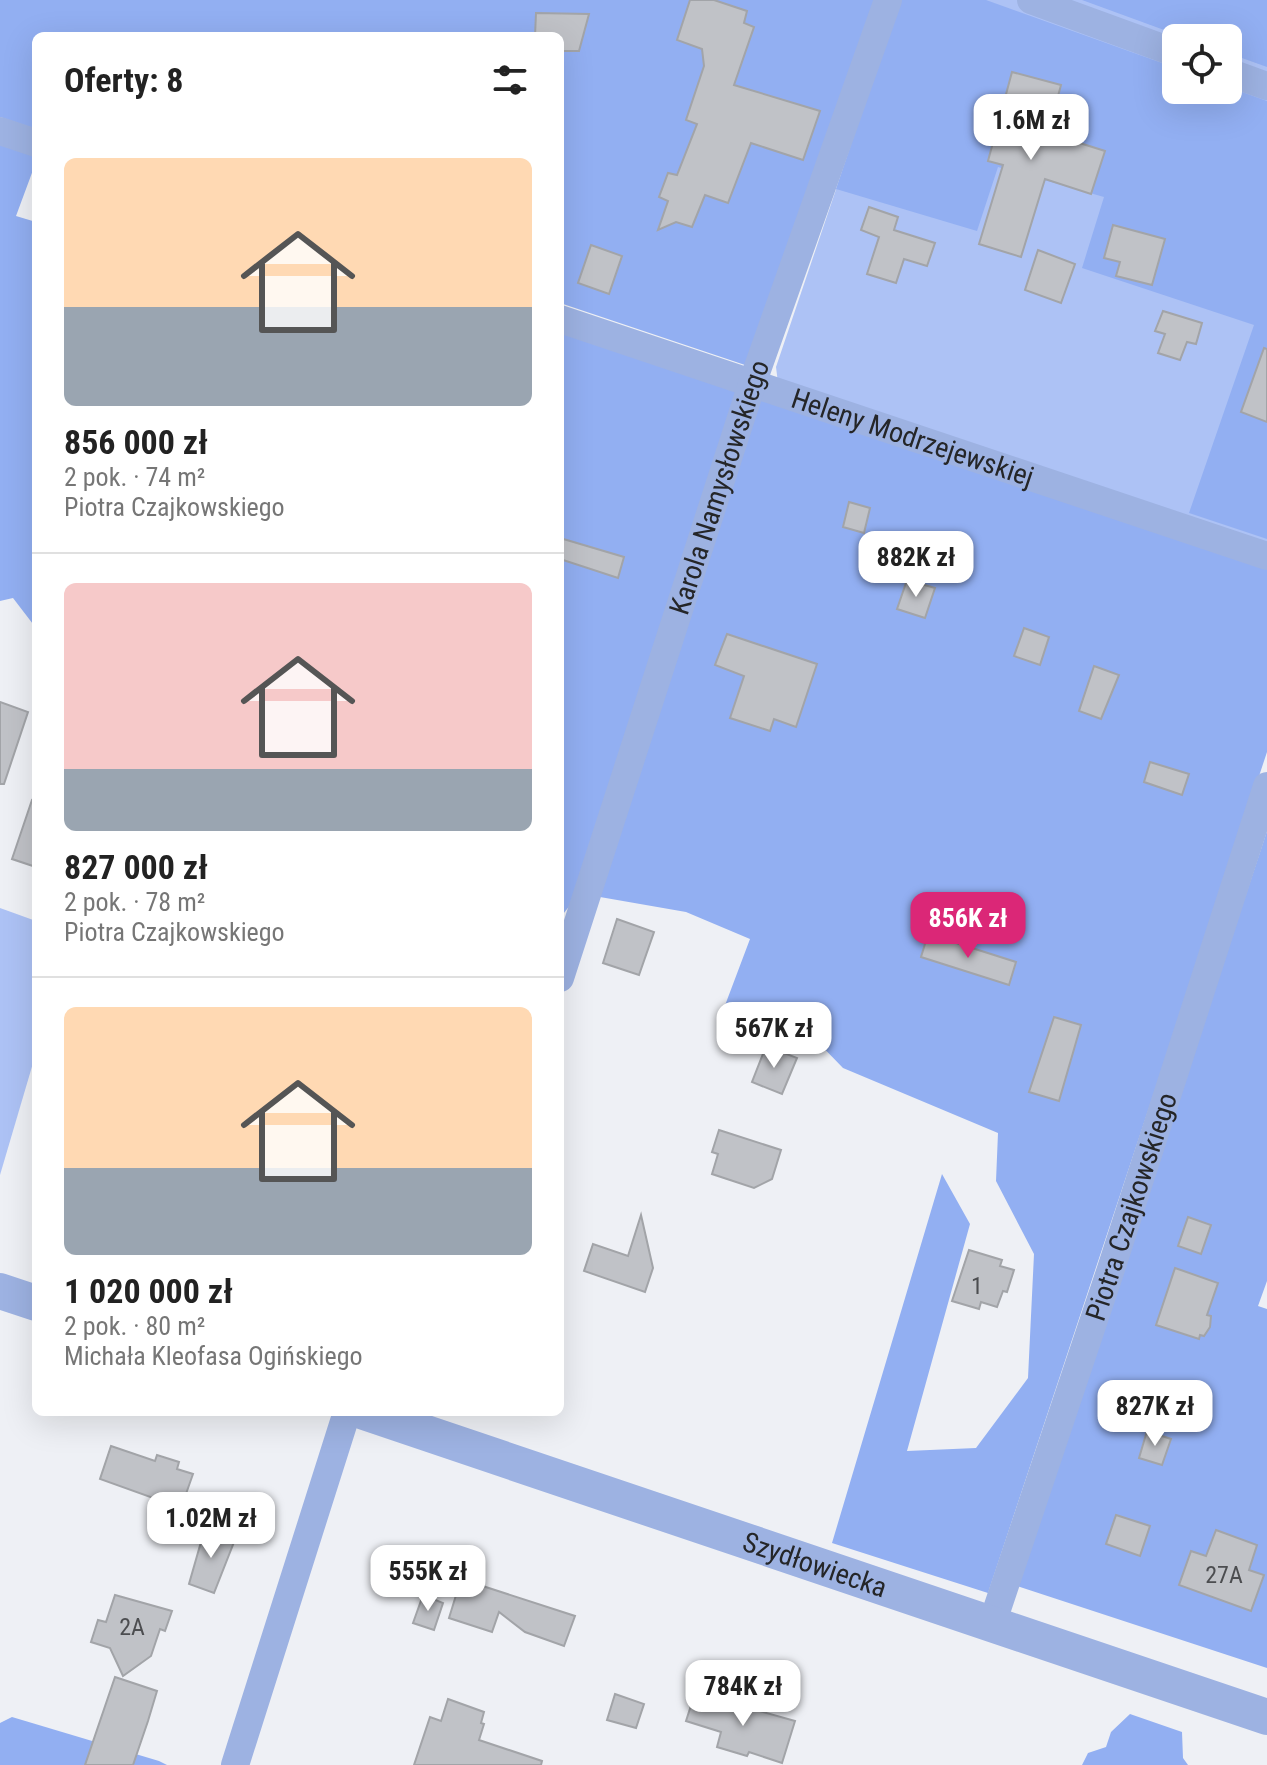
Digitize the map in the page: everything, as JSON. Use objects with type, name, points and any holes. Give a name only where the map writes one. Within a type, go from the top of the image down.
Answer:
[{"type":"street","name":"Karola Namysłowskiego","points":[[564,966],[752,384],[888,0]]},
{"type":"street","points":[[1031,0],[1162,48]]},
{"type":"street","points":[[1242,77],[1267,86]]},
{"type":"street","points":[[0,131],[32,142]]},
{"type":"street","name":"Heleny Modrzejewskiej","points":[[564,320],[1267,556]]},
{"type":"street","name":"Piotra Czajkowskiego","points":[[992,1624],[1116,1254],[1267,786]]},
{"type":"street","points":[[0,1291],[32,1302]]},
{"type":"street","points":[[235,1765],[346,1416]]},
{"type":"street","name":"Szydłowiecka","points":[[391,1416],[411,1419],[992,1624],[1267,1717]]},
{"type":"shaded area","points":[[0,0],[877,0],[748,366],[564,304],[564,32],[32,32],[32,128],[0,117]]},
{"type":"shaded area","points":[[900,0],[1267,0],[1267,549],[778,383],[776,367]]},
{"type":"shaded area","points":[[900,0],[986,0],[1162,63],[1162,104],[1242,104],[1242,92],[1267,101],[1267,539],[1189,513],[1254,325],[1082,268],[1104,197],[998,167],[977,231],[836,189]]},
{"type":"shaded area","points":[[1082,0],[1267,0],[1267,67],[1242,58],[1242,24],[1162,24],[1162,29]]},
{"type":"shaded area","points":[[0,144],[32,155],[32,173],[16,216],[32,221],[32,623],[13,598],[0,601]]},
{"type":"shaded area","points":[[564,333],[741,391],[578,895],[564,913]]},
{"type":"shaded area","points":[[758,398],[1267,567],[1267,752],[988,1593],[832,1543],[942,1174],[970,1224],[907,1451],[976,1448],[1028,1378],[1034,1254],[996,1181],[998,1133],[843,1068],[809,1033],[724,1008],[750,939],[686,912],[600,897]]},
{"type":"shaded area","points":[[1267,831],[1267,1281],[1258,1306],[1267,1309],[1267,1668],[1017,1586]]},
{"type":"shaded area","points":[[0,908],[32,920],[32,1067],[0,1175]]},
{"type":"shaded area","points":[[1130,1714],[1182,1732],[1183,1758],[1188,1765],[1082,1765],[1088,1753],[1106,1747],[1111,1732]]},
{"type":"shaded area","points":[[12,1717],[167,1765],[0,1765],[0,1723]]},
{"type":"building","points":[[690,0],[714,0],[747,11],[744,23],[754,27],[734,85],[820,111],[803,160],[751,143],[728,203],[705,195],[692,227],[676,222],[658,230],[668,201],[659,197],[668,173],[677,175],[697,124],[686,120],[704,66],[702,49],[677,40]]},
{"type":"building","points":[[536,13],[589,14],[579,51],[564,51],[564,32],[535,32]]},
{"type":"building","points":[[1012,72],[1061,85],[1048,133],[1105,151],[1091,194],[1045,179],[1021,257],[979,244],[1003,165],[988,161]]},
{"type":"building","points":[[869,207],[898,217],[894,230],[935,243],[927,266],[904,259],[896,283],[867,274],[879,237],[861,230]]},
{"type":"building","points":[[1113,225],[1165,239],[1152,285],[1116,276],[1120,262],[1104,258]]},
{"type":"building","points":[[591,245],[622,256],[609,294],[578,283]]},
{"type":"building","points":[[1038,250],[1075,264],[1061,303],[1025,290]]},
{"type":"building","points":[[1163,311],[1202,323],[1196,344],[1187,342],[1180,360],[1158,353],[1165,334],[1155,331]]},
{"type":"building","points":[[1264,348],[1267,349],[1267,422],[1241,412]]},
{"type":"building","points":[[849,502],[870,508],[864,533],[843,527]]},
{"type":"building","points":[[564,539],[624,557],[618,578],[564,560]]},
{"type":"building","points":[[907,580],[935,588],[925,618],[897,609]]},
{"type":"building","points":[[1024,628],[1049,637],[1040,665],[1014,656]]},
{"type":"building","points":[[727,634],[817,664],[796,727],[774,719],[770,731],[730,718],[744,676],[715,665]]},
{"type":"building","points":[[1094,666],[1119,675],[1101,719],[1079,711]]},
{"type":"building","points":[[0,702],[28,712],[4,784],[0,784]]},
{"type":"building","points":[[1150,762],[1189,774],[1182,795],[1144,782]]},
{"type":"building","points":[[32,800],[32,866],[12,859]]},
{"type":"building","points":[[617,919],[654,932],[639,975],[603,963]]},
{"type":"building","points":[[928,934],[1016,962],[1009,985],[921,957]]},
{"type":"building","points":[[1054,1017],[1081,1025],[1059,1101],[1029,1092]]},
{"type":"building","points":[[766,1046],[797,1058],[782,1094],[752,1082]]},
{"type":"building","points":[[719,1130],[781,1150],[772,1179],[754,1188],[712,1174],[718,1154],[712,1152]]},
{"type":"building","points":[[641,1215],[653,1268],[645,1292],[584,1271],[593,1244],[628,1256]]},
{"type":"building","points":[[1188,1217],[1211,1225],[1201,1254],[1178,1246]]},
{"type":"building","points":[[969,1250],[1002,1260],[1000,1266],[1014,1270],[1007,1292],[1003,1291],[997,1307],[981,1302],[979,1309],[952,1301]]},
{"type":"building","points":[[1175,1268],[1218,1283],[1207,1315],[1211,1316],[1210,1327],[1199,1339],[1156,1325]]},
{"type":"building","points":[[1147,1431],[1171,1439],[1162,1465],[1139,1458]]},
{"type":"building","points":[[111,1446],[155,1461],[157,1455],[179,1462],[177,1469],[193,1474],[181,1508],[100,1479]]},
{"type":"building","points":[[1116,1515],[1150,1526],[1140,1556],[1106,1544]]},
{"type":"building","points":[[205,1528],[234,1542],[214,1593],[189,1584]]},
{"type":"building","points":[[1216,1530],[1257,1545],[1249,1570],[1264,1575],[1251,1611],[1179,1585],[1191,1551],[1206,1556]]},
{"type":"building","points":[[461,1579],[575,1616],[564,1646],[525,1632],[499,1612],[492,1632],[449,1618]]},
{"type":"building","points":[[115,1595],[172,1611],[165,1631],[160,1629],[151,1656],[123,1676],[110,1648],[91,1642],[98,1620],[106,1622]]},
{"type":"building","points":[[423,1595],[443,1603],[434,1630],[413,1623]]},
{"type":"building","points":[[115,1677],[157,1691],[133,1765],[85,1765]]},
{"type":"building","points":[[695,1693],[795,1721],[782,1763],[749,1752],[747,1756],[717,1747],[721,1732],[686,1721]]},
{"type":"building","points":[[615,1694],[644,1704],[636,1728],[607,1720]]},
{"type":"building","points":[[448,1699],[484,1712],[479,1740],[542,1761],[541,1765],[414,1765],[430,1717],[441,1721]]}]
